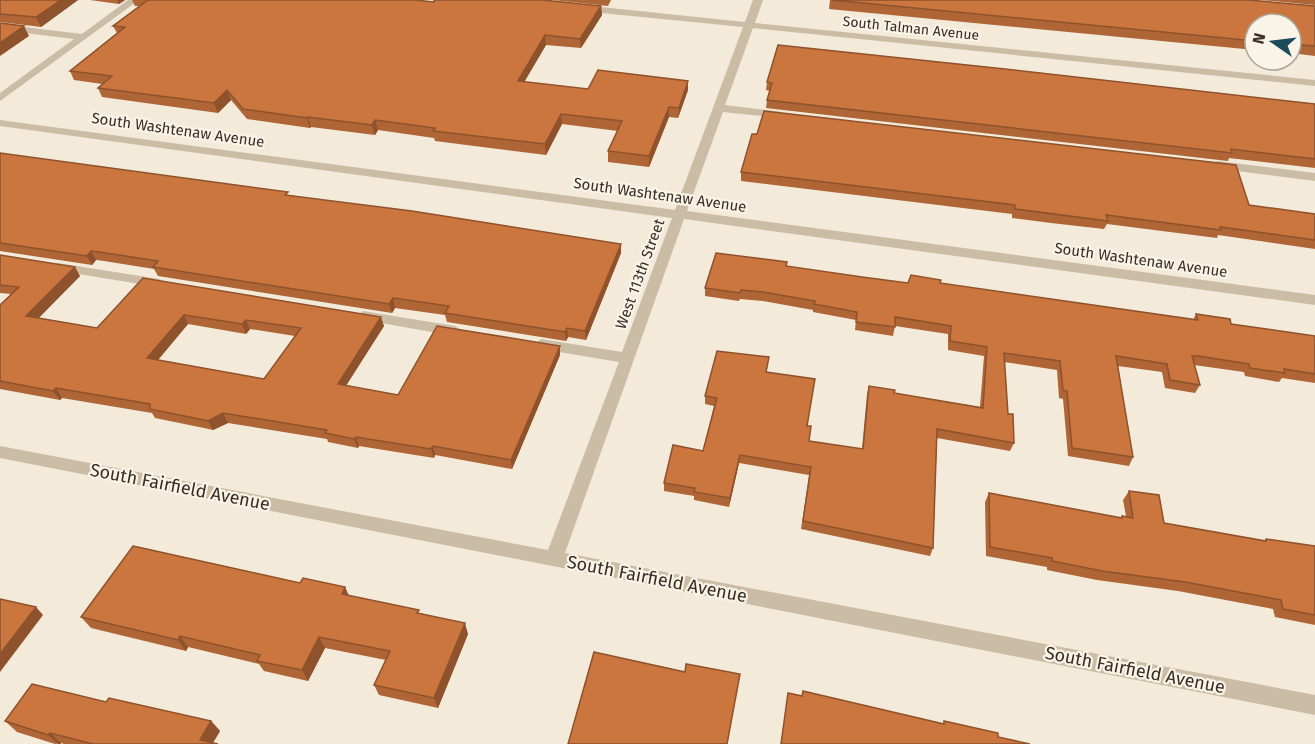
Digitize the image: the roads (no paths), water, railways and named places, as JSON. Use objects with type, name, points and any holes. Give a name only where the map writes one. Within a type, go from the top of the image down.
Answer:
[{"type":"street","points":[[0,98],[134,0]]},
{"type":"street","name":"West 113th Street","points":[[554,559],[758,0]]},
{"type":"street","name":"South Talman Avenue","points":[[572,7],[1315,83]]},
{"type":"street","points":[[0,27],[84,37]]},
{"type":"street","points":[[719,108],[796,117]]},
{"type":"street","name":"South Washtenaw Avenue","points":[[0,123],[1315,300]]},
{"type":"street","points":[[1209,164],[1315,177]]},
{"type":"street","points":[[47,265],[177,286]]},
{"type":"street","points":[[354,314],[473,333]]},
{"type":"street","points":[[532,343],[627,358]]},
{"type":"street","name":"South Fairfield Avenue","points":[[0,452],[1315,705]]}]
